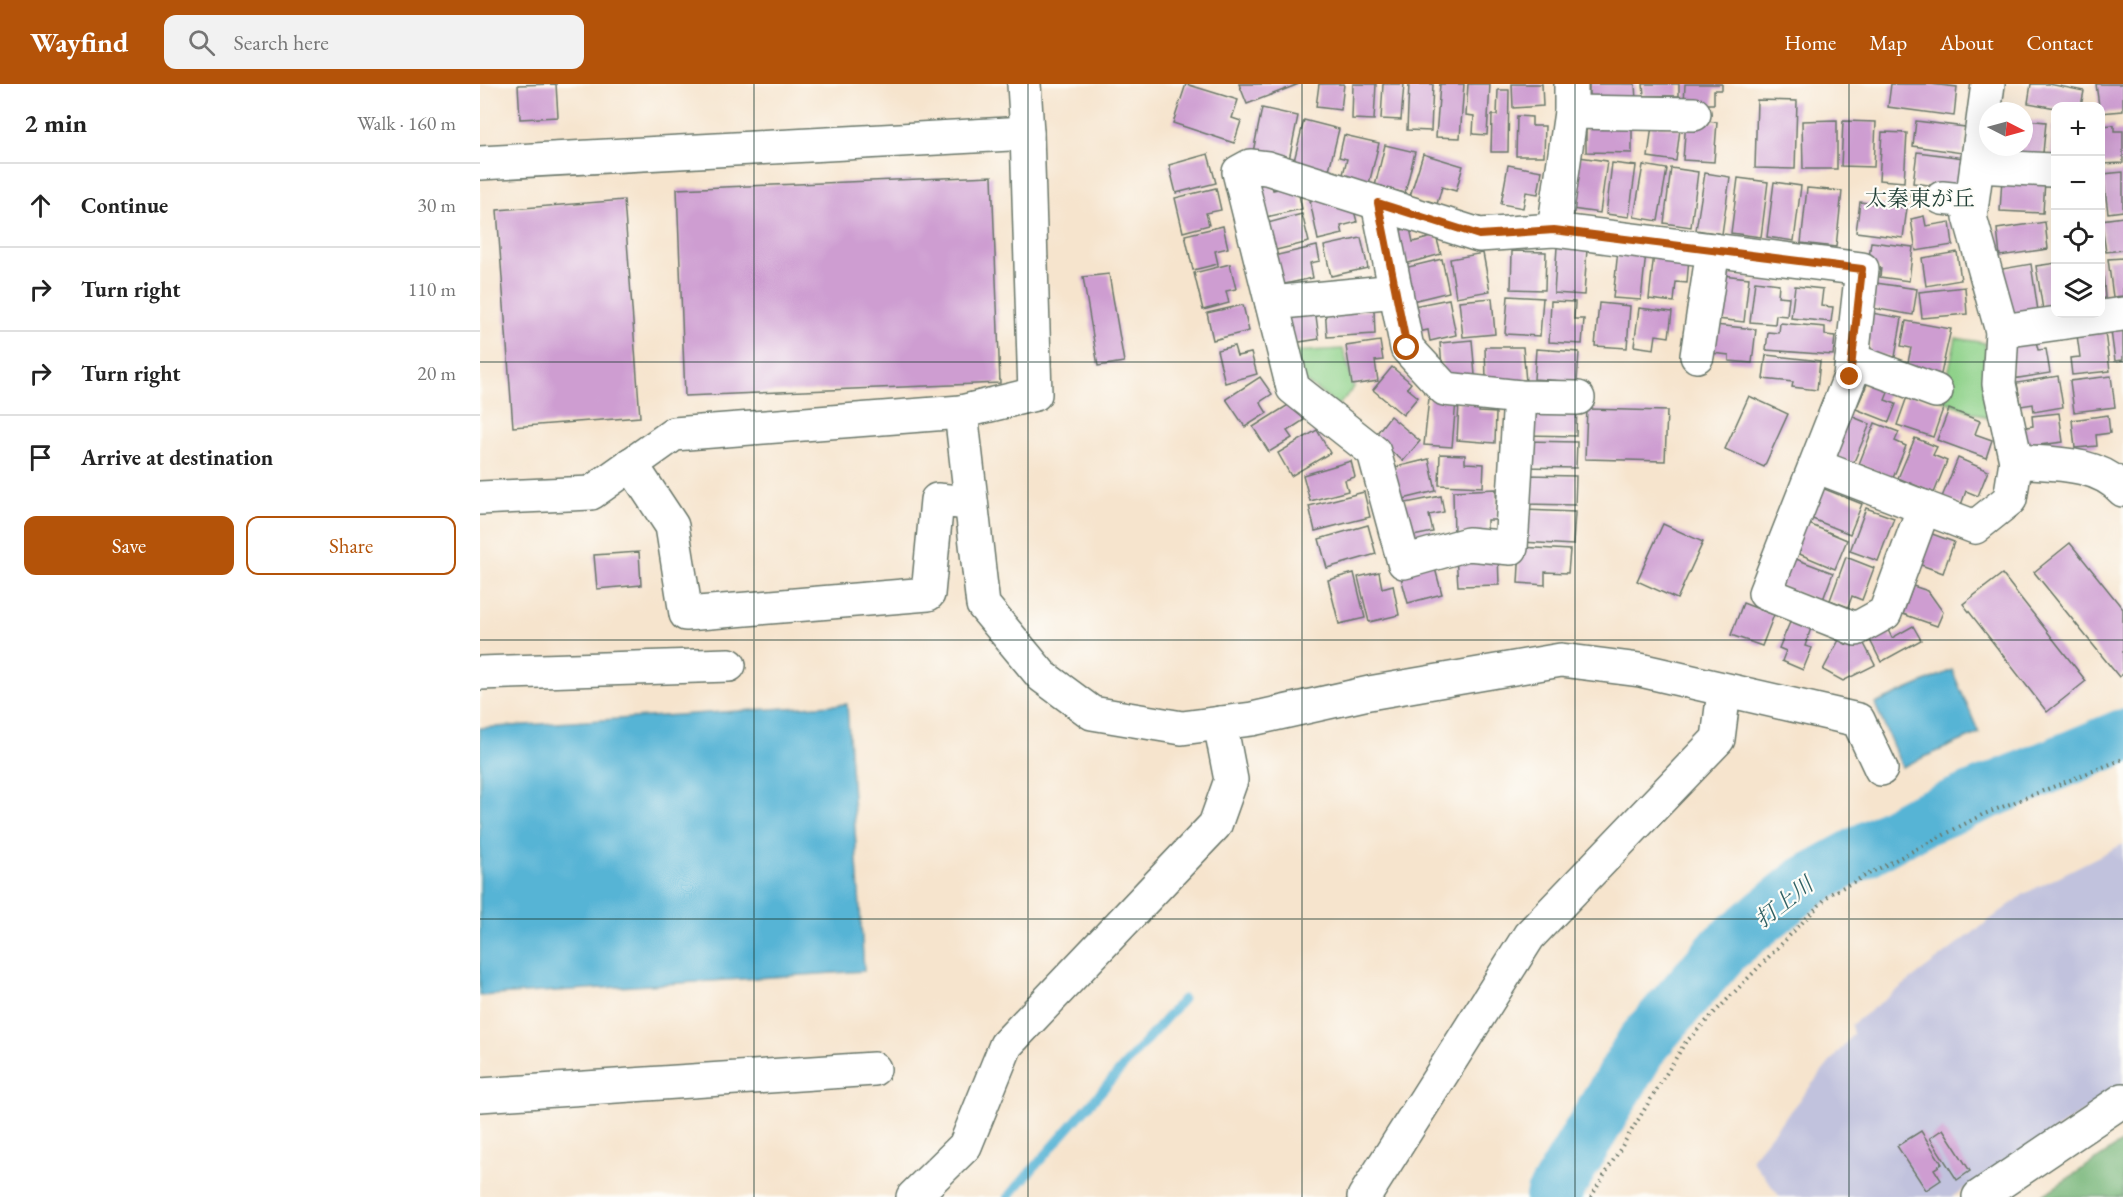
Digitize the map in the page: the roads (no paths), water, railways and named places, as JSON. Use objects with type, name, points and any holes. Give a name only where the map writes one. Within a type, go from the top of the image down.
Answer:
[{"type":"street","points":[[480,498],[591,493],[674,434],[961,412],[1035,394],[1024,84]]},
{"type":"street","points":[[1816,466],[1974,527],[2010,499],[2016,461],[1999,384],[2002,331],[1970,217],[1957,199],[1977,166],[1988,84]]},
{"type":"street","points":[[1554,230],[1571,98],[1694,114]]},
{"type":"street","points":[[480,163],[1027,133]]},
{"type":"street","points":[[1520,397],[1511,548],[1468,544],[1404,562],[1374,452],[1293,388],[1239,172],[1250,166],[1267,168],[1479,235],[1554,230],[1862,269],[1850,377],[1765,593],[1856,629],[1885,613],[1924,507]]},
{"type":"street","points":[[1977,166],[2051,170]]},
{"type":"street","points":[[1378,203],[1407,348],[1445,389],[1520,397],[1578,398]]},
{"type":"street","points":[[1696,356],[1713,250]]},
{"type":"street","points":[[1272,303],[1396,291]]},
{"type":"street","points":[[2002,331],[2123,314]]},
{"type":"street","points":[[1852,360],[1936,391]]},
{"type":"street","points":[[961,412],[983,605],[1042,676],[1092,713],[1182,728],[1252,719],[1369,693],[1561,660],[1640,670],[1858,720],[1881,769]]},
{"type":"street","points":[[2016,461],[2086,468],[2118,483],[2123,490]]},
{"type":"street","points":[[631,464],[672,526],[686,615],[928,594],[937,500],[971,503]]},
{"type":"street","points":[[480,673],[729,665]]},
{"type":"street","points":[[1364,1197],[1529,936],[1718,739],[1724,691]]},
{"type":"street","points":[[913,1197],[965,1146],[1006,1045],[1215,825],[1231,780],[1220,723]]},
{"type":"street","points":[[480,1095],[874,1069]]},
{"type":"street","points":[[1979,1197],[2123,1100]]},
{"type":"water","points":[[1952,670],[1979,733],[1902,767],[1875,704]]},
{"type":"water","points":[[847,704],[864,971],[480,996],[480,728]]},
{"type":"waterway","name":"打上川","points":[[1552,1197],[1643,1043],[1725,948],[1805,883],[1916,822],[2123,736]]},
{"type":"waterway","points":[[1008,1197],[1183,999]]},
{"type":"district","name":"太秦東が丘","points":[[1920,198]]}]
